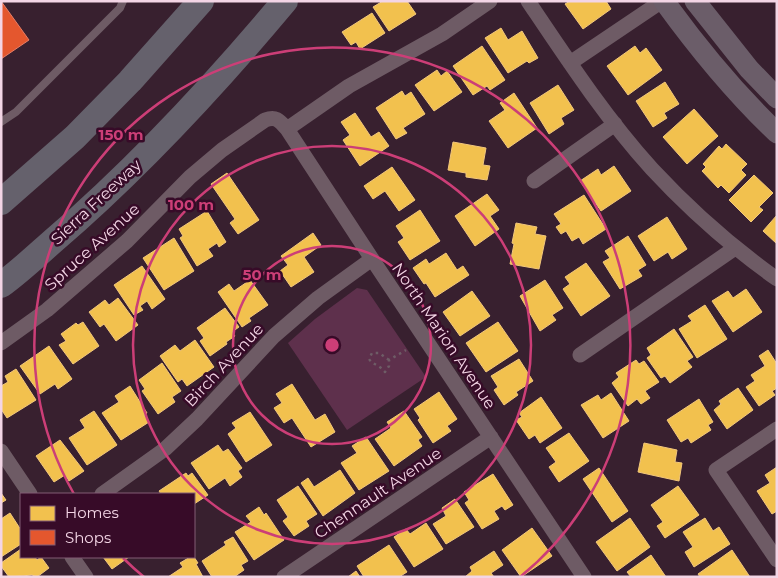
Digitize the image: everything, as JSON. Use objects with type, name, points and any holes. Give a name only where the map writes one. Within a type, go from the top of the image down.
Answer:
[{"type":"highway","points":[[1,202],[75,137],[130,81],[201,1]]},
{"type":"highway","name":"Sierra Freeway","points":[[1,285],[87,212],[174,128],[242,53],[285,1]]},
{"type":"main road","points":[[663,1],[704,55],[777,134]]},
{"type":"main road","points":[[695,1],[749,69],[777,98]]},
{"type":"street","points":[[287,129],[349,86],[442,34],[490,1]]},
{"type":"street","points":[[528,1],[570,64],[652,169],[735,248],[777,280]]},
{"type":"street","points":[[570,64],[663,1]]},
{"type":"street","name":"North Marion Avenue","points":[[273,117],[278,119],[287,129],[491,437],[579,575]]},
{"type":"street","name":"Spruce Avenue","points":[[1,343],[47,310],[121,247],[190,177],[222,150],[265,120],[273,117]]},
{"type":"street","points":[[534,181],[615,124]]},
{"type":"street","points":[[580,355],[735,248]]},
{"type":"street","name":"Birch Avenue","points":[[103,493],[165,449],[197,419],[274,336],[318,298],[372,259]]},
{"type":"street","points":[[777,429],[716,470],[777,560]]},
{"type":"street","name":"Chennault Avenue","points":[[284,577],[491,437]]},
{"type":"street","points":[[1,451],[29,493]]},
{"type":"street","points":[[73,558],[86,577]]},
{"type":"lane","points":[[1,122],[16,112],[120,8],[123,1]]},
{"type":"path","points":[[389,360],[406,350]]},
{"type":"path","points":[[372,353],[379,353],[389,360],[389,366],[385,372],[382,366],[371,362],[369,359],[372,353]]},
{"type":"shaded area","points":[[357,288],[367,290],[426,377],[347,430],[288,343],[315,319]]},
{"type":"building: Homes","points":[[383,1],[407,1],[416,14],[389,31],[373,7]]},
{"type":"building: Homes","points":[[570,1],[606,1],[611,9],[583,29],[565,4]]},
{"type":"building: Homes","points":[[372,13],[385,33],[360,49],[356,42],[351,45],[342,32]]},
{"type":"building: Homes","points":[[501,28],[508,40],[522,31],[538,58],[529,63],[527,61],[508,73],[485,38]]},
{"type":"building: Homes","points":[[482,46],[505,80],[490,90],[487,86],[473,95],[453,66]]},
{"type":"building: Homes","points":[[635,46],[640,53],[646,48],[662,70],[628,95],[607,66]]},
{"type":"building: Homes","points":[[437,70],[441,76],[447,71],[462,92],[434,111],[415,85]]},
{"type":"building: Homes","points":[[665,82],[679,104],[664,113],[667,118],[653,127],[636,101]]},
{"type":"building: Homes","points":[[558,85],[574,110],[561,118],[564,124],[549,134],[530,103]]},
{"type":"building: Homes","points":[[402,91],[405,96],[411,92],[425,114],[403,128],[407,133],[396,139],[376,108]]},
{"type":"building: Homes","points":[[514,93],[537,128],[508,148],[489,121],[505,110],[500,103]]},
{"type":"building: Homes","points":[[694,109],[718,136],[687,164],[663,137]]},
{"type":"building: Homes","points":[[355,113],[371,137],[379,132],[389,146],[360,166],[343,140],[350,135],[341,122]]},
{"type":"building: Homes","points":[[453,142],[486,148],[483,165],[490,166],[487,180],[466,177],[466,173],[448,170]]},
{"type":"building: Homes","points":[[726,144],[747,164],[741,170],[746,175],[729,193],[721,185],[718,188],[702,171],[706,167],[703,164],[719,146],[722,149]]},
{"type":"building: Homes","points":[[614,166],[631,191],[601,211],[580,181],[598,169],[601,175]]},
{"type":"building: Homes","points":[[392,167],[415,200],[399,211],[385,191],[373,199],[364,186]]},
{"type":"building: Homes","points":[[227,173],[259,220],[238,234],[230,223],[235,219],[211,184]]},
{"type":"building: Homes","points":[[754,175],[773,193],[759,207],[763,210],[751,222],[729,200]]},
{"type":"building: Homes","points":[[487,194],[499,210],[490,216],[499,229],[475,246],[455,216]]},
{"type":"building: Homes","points":[[584,195],[606,229],[583,244],[579,237],[572,241],[566,231],[561,234],[556,227],[561,224],[554,214]]},
{"type":"building: Homes","points":[[420,210],[440,241],[410,260],[398,242],[404,238],[396,226]]},
{"type":"building: Homes","points":[[207,211],[226,242],[219,247],[217,243],[208,249],[213,256],[197,266],[180,238],[183,236],[179,229]]},
{"type":"building: Homes","points":[[777,215],[777,244],[763,231]]},
{"type":"building: Homes","points":[[667,217],[687,249],[672,259],[668,252],[654,261],[638,236]]},
{"type":"building: Homes","points":[[516,223],[537,227],[535,234],[546,236],[539,269],[510,264]]},
{"type":"building: Homes","points":[[313,233],[321,245],[304,257],[314,272],[291,287],[280,271],[288,265],[281,256]]},
{"type":"building: Homes","points":[[628,236],[646,265],[638,270],[642,276],[620,289],[603,262],[610,258],[605,251]]},
{"type":"building: Homes","points":[[174,238],[194,271],[164,290],[143,258]]},
{"type":"building: Homes","points":[[446,253],[457,270],[463,266],[469,275],[435,297],[413,268],[426,259],[429,264]]},
{"type":"building: Homes","points":[[586,263],[610,296],[581,316],[563,289],[570,284],[565,277]]},
{"type":"building: Homes","points":[[142,266],[165,299],[152,309],[147,301],[140,306],[143,310],[134,315],[114,285]]},
{"type":"building: Homes","points":[[250,280],[268,305],[249,318],[251,321],[242,327],[218,292],[229,284],[234,291]]},
{"type":"building: Homes","points":[[545,280],[563,308],[552,315],[556,320],[540,331],[520,296]]},
{"type":"building: Homes","points":[[746,289],[762,312],[733,332],[712,301],[728,291],[733,298]]},
{"type":"building: Homes","points":[[472,291],[490,316],[460,336],[443,312]]},
{"type":"building: Homes","points":[[118,298],[138,325],[116,341],[104,324],[100,327],[89,312],[105,300],[109,305]]},
{"type":"building: Homes","points":[[705,305],[727,339],[697,358],[679,329],[692,321],[688,316]]},
{"type":"building: Homes","points":[[225,308],[239,327],[232,332],[235,336],[226,342],[227,344],[210,356],[200,341],[204,338],[197,328]]},
{"type":"building: Homes","points":[[83,322],[99,346],[73,364],[59,345],[66,341],[61,334],[76,323],[78,325]]},
{"type":"building: Homes","points":[[498,322],[518,351],[486,372],[466,343]]},
{"type":"building: Homes","points":[[674,329],[693,357],[687,361],[692,367],[670,383],[665,376],[661,378],[647,358],[651,355],[647,348]]},
{"type":"building: Homes","points":[[195,340],[214,367],[187,386],[182,379],[178,382],[160,356],[175,345],[180,351]]},
{"type":"building: Homes","points":[[49,346],[72,379],[58,389],[55,384],[40,394],[20,366]]},
{"type":"building: Homes","points":[[768,350],[777,364],[777,388],[772,391],[775,395],[759,406],[746,387],[755,381],[751,375],[765,366],[759,356]]},
{"type":"building: Homes","points":[[519,359],[533,381],[516,392],[518,395],[504,405],[494,390],[498,387],[491,376]]},
{"type":"building: Homes","points":[[636,360],[639,364],[644,361],[659,382],[645,391],[650,398],[641,404],[637,399],[628,406],[612,383],[619,377],[616,373]]},
{"type":"building: Homes","points":[[162,363],[181,391],[172,397],[175,402],[158,414],[142,391],[145,389],[139,380]]},
{"type":"building: Homes","points":[[16,369],[36,400],[7,418],[1,409],[1,386],[8,382],[5,376]]},
{"type":"building: Homes","points":[[292,384],[315,420],[325,414],[335,432],[311,447],[292,418],[284,423],[274,408],[282,403],[276,394]]},
{"type":"building: Homes","points":[[130,386],[147,413],[144,415],[149,422],[121,440],[102,413],[119,402],[115,396]]},
{"type":"building: Homes","points":[[738,388],[753,410],[727,429],[714,410],[721,404],[719,401]]},
{"type":"building: Homes","points":[[439,392],[457,419],[447,426],[451,431],[433,443],[418,420],[420,418],[414,409]]},
{"type":"building: Homes","points":[[611,393],[629,421],[603,438],[581,405],[598,395],[601,400]]},
{"type":"building: Homes","points":[[541,397],[562,428],[540,443],[535,435],[529,439],[516,420],[522,417],[519,413]]},
{"type":"building: Homes","points":[[699,399],[713,422],[708,425],[711,430],[691,443],[688,438],[681,442],[667,420]]},
{"type":"building: Homes","points":[[94,411],[117,445],[87,465],[69,438],[85,428],[80,420]]},
{"type":"building: Homes","points":[[404,411],[422,437],[418,440],[422,446],[394,466],[375,439],[391,428],[387,422]]},
{"type":"building: Homes","points":[[250,412],[272,445],[246,462],[228,434],[236,428],[232,423]]},
{"type":"building: Homes","points":[[569,433],[589,461],[559,482],[549,467],[556,462],[546,448]]},
{"type":"building: Homes","points":[[366,437],[389,471],[359,490],[341,463],[357,453],[352,446]]},
{"type":"building: Homes","points":[[60,440],[84,471],[69,481],[65,475],[54,482],[36,456]]},
{"type":"building: Homes","points":[[644,443],[677,450],[675,462],[682,463],[679,481],[638,472]]},
{"type":"building: Homes","points":[[218,445],[223,452],[228,449],[242,468],[238,471],[242,477],[230,486],[225,478],[209,489],[191,463]]},
{"type":"building: Homes","points":[[777,467],[777,511],[772,514],[757,491],[770,483],[765,475]]},
{"type":"building: Homes","points":[[599,468],[628,511],[612,522],[583,479]]},
{"type":"building: Homes","points":[[340,470],[355,493],[323,516],[301,483],[308,478],[314,487]]},
{"type":"building: Homes","points":[[186,473],[188,476],[192,473],[208,495],[195,503],[195,493],[160,493],[159,491]]},
{"type":"building: Homes","points":[[493,474],[513,505],[505,510],[502,506],[494,511],[499,519],[482,529],[465,503],[469,500],[464,492]]},
{"type":"building: Homes","points":[[298,486],[317,514],[306,521],[309,526],[294,536],[283,521],[288,517],[277,500]]},
{"type":"building: Homes","points":[[678,486],[699,515],[665,538],[657,526],[663,522],[651,505]]},
{"type":"building: Homes","points":[[1,493],[6,500],[1,503]]},
{"type":"building: Homes","points":[[455,499],[474,527],[446,544],[433,524],[446,516],[442,508]]},
{"type":"building: Homes","points":[[259,507],[264,515],[266,513],[284,540],[254,560],[235,532],[251,522],[246,516]]},
{"type":"building: Homes","points":[[10,513],[20,528],[20,545],[1,557],[1,519]]},
{"type":"building: Homes","points":[[630,518],[650,547],[617,571],[596,542]]},
{"type":"building: Homes","points":[[705,518],[713,531],[719,527],[730,544],[694,567],[685,552],[693,547],[683,532]]},
{"type":"building: Homes","points":[[426,523],[443,549],[414,567],[394,537],[406,529],[410,534]]},
{"type":"building: Homes","points":[[532,528],[552,556],[521,577],[502,550]]},
{"type":"building: Homes","points":[[233,537],[248,561],[241,565],[244,570],[234,577],[212,577],[202,561],[226,545],[224,542]]},
{"type":"building: Homes","points":[[389,545],[407,572],[399,577],[364,577],[357,566]]},
{"type":"building: Homes","points":[[20,550],[20,558],[36,558],[37,560],[42,558],[49,568],[37,577],[32,575],[9,577],[1,563]]},
{"type":"building: Homes","points":[[732,550],[750,577],[700,577],[698,574]]},
{"type":"building: Homes","points":[[494,551],[503,565],[491,573],[494,577],[465,577],[472,571],[470,567]]},
{"type":"building: Homes","points":[[651,555],[666,577],[631,577],[627,572]]},
{"type":"building: Homes","points":[[104,558],[128,558],[112,569]]},
{"type":"building: Homes","points":[[188,558],[195,558],[203,577],[168,577],[183,567],[180,563]]},
{"type":"building: Homes","points":[[356,571],[360,577],[348,577]]},
{"type":"building: Shops","points":[[1,1],[29,40],[1,59]]}]
